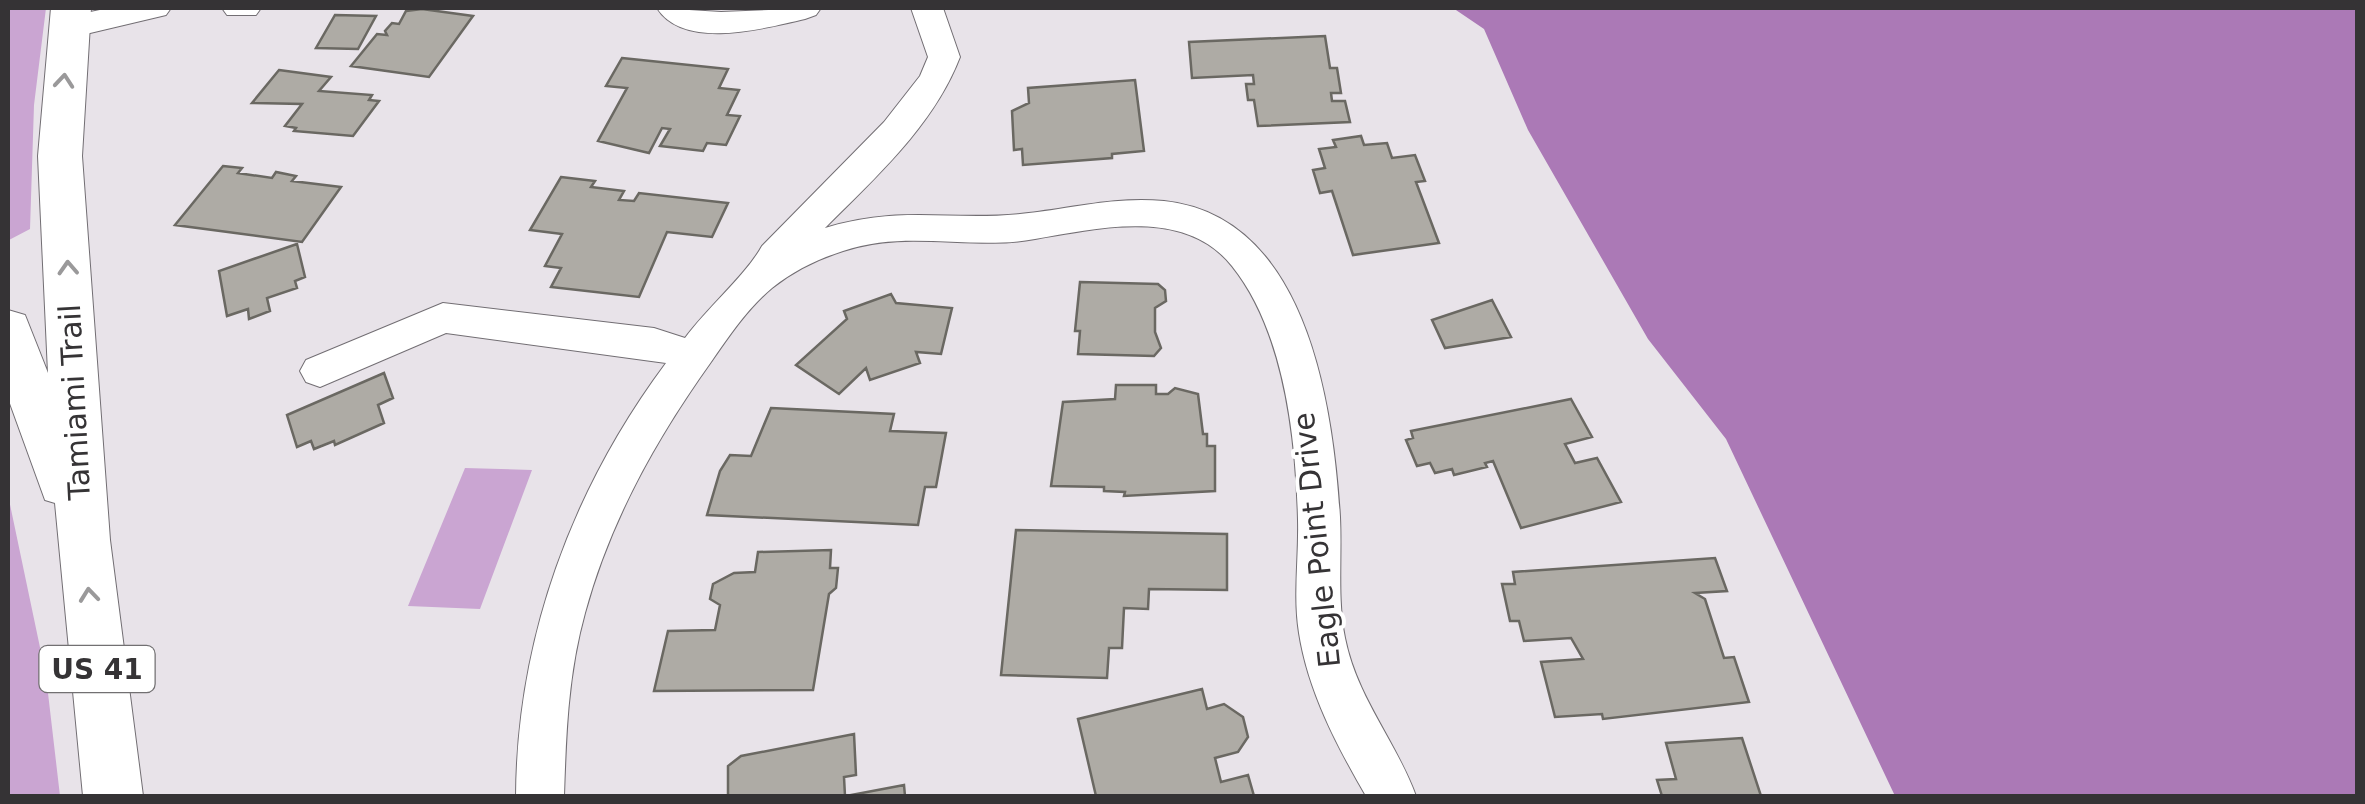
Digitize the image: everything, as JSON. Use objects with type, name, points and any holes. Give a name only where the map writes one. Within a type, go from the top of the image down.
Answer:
[{"type":"main road","name":"Tamiami Trail","points":[[70,17],[60,156],[83,540],[112,796]]},
{"type":"main road","name":"US 41","points":[[8,329],[83,540]]},
{"type":"street","points":[[70,17],[155,8]]},
{"type":"street","points":[[673,8],[696,24],[749,21],[804,8]]},
{"type":"street","name":"Eagle Point Drive","points":[[540,796],[539,752],[549,665],[566,596],[616,473],[693,356],[756,276],[892,134],[930,87],[944,57],[927,8]]},
{"type":"street","name":"Eagle Point Drive","points":[[756,276],[804,251],[882,228],[1018,228],[1073,216],[1118,212],[1195,222],[1238,248],[1258,270],[1282,313],[1297,369],[1318,514],[1321,632],[1332,680],[1392,796]]},
{"type":"street","points":[[320,371],[443,318],[471,318],[580,338],[654,344],[693,356]]},
{"type":"shaded area","points":[[8,8],[46,8],[34,105],[30,229],[9,240]]},
{"type":"shaded area","points":[[1453,8],[2357,8],[2357,796],[1895,796],[1726,439],[1648,339],[1528,130],[1484,29]]},
{"type":"shaded area","points":[[465,468],[532,470],[480,609],[408,606]]},
{"type":"shaded area","points":[[8,495],[46,676],[60,796],[8,796]]},
{"type":"building","points":[[422,9],[473,16],[429,77],[351,66],[377,34],[387,35],[385,31],[392,23],[399,24],[406,11]]},
{"type":"building","points":[[335,15],[376,16],[358,49],[316,48]]},
{"type":"building","points":[[1325,36],[1330,68],[1337,68],[1341,93],[1331,93],[1332,101],[1345,101],[1350,122],[1258,126],[1254,100],[1248,100],[1246,84],[1254,84],[1253,75],[1192,78],[1189,42]]},
{"type":"building","points":[[622,58],[728,69],[719,88],[739,90],[727,115],[740,116],[726,145],[707,143],[703,151],[660,146],[670,129],[662,128],[649,153],[598,141],[627,88],[606,86]]},
{"type":"building","points":[[279,70],[331,77],[319,91],[372,95],[369,100],[379,101],[353,136],[294,131],[296,128],[285,126],[302,104],[252,103]]},
{"type":"building","points":[[1135,80],[1144,151],[1112,154],[1112,158],[1023,165],[1022,149],[1014,150],[1012,111],[1029,103],[1028,88]]},
{"type":"building","points":[[1361,136],[1364,145],[1387,143],[1392,158],[1415,155],[1425,181],[1416,182],[1439,243],[1353,255],[1332,191],[1320,193],[1313,170],[1325,168],[1319,149],[1336,147],[1333,140]]},
{"type":"building","points":[[223,166],[242,168],[238,173],[272,178],[276,172],[296,176],[292,181],[341,187],[302,242],[175,225]]},
{"type":"building","points":[[561,177],[595,181],[591,187],[624,191],[619,200],[634,201],[639,193],[728,203],[712,237],[667,232],[639,297],[551,287],[561,268],[545,266],[562,234],[530,230]]},
{"type":"building","points":[[297,244],[305,277],[295,281],[297,288],[267,298],[270,311],[249,319],[248,309],[227,316],[219,271]]},
{"type":"building","points":[[1080,282],[1158,284],[1165,290],[1166,301],[1155,308],[1155,332],[1161,348],[1154,356],[1078,354],[1080,331],[1075,331]]},
{"type":"building","points":[[891,294],[896,303],[952,308],[941,354],[916,352],[920,363],[870,380],[866,368],[839,394],[796,365],[847,319],[844,311]]},
{"type":"building","points":[[1492,300],[1511,337],[1445,348],[1432,320]]},
{"type":"building","points":[[384,373],[393,398],[378,405],[384,423],[335,445],[334,441],[314,449],[311,441],[297,447],[287,415]]},
{"type":"building","points":[[1116,385],[1156,385],[1156,394],[1168,394],[1175,388],[1198,394],[1203,434],[1207,434],[1207,446],[1215,446],[1215,491],[1124,496],[1125,492],[1104,491],[1104,487],[1051,486],[1063,402],[1115,399]]},
{"type":"building","points":[[1571,399],[1592,437],[1565,444],[1575,463],[1597,458],[1621,502],[1521,528],[1493,461],[1485,463],[1487,467],[1454,475],[1452,469],[1435,473],[1430,463],[1417,466],[1406,440],[1413,438],[1411,431]]},
{"type":"building","points":[[771,408],[894,414],[890,431],[946,433],[936,487],[925,487],[918,525],[707,515],[720,471],[730,455],[751,456]]},
{"type":"building","points":[[1016,530],[1227,534],[1227,590],[1149,589],[1148,609],[1124,608],[1122,648],[1109,648],[1107,678],[1001,675]]},
{"type":"building","points":[[831,550],[830,568],[838,568],[836,588],[829,594],[813,690],[654,691],[668,631],[715,630],[720,605],[710,599],[713,584],[734,573],[755,572],[758,552]]},
{"type":"building","points":[[1715,558],[1727,591],[1695,593],[1705,599],[1724,658],[1734,657],[1749,702],[1603,719],[1602,714],[1555,717],[1541,662],[1583,659],[1571,638],[1524,641],[1519,621],[1510,621],[1502,584],[1515,584],[1513,572]]},
{"type":"building","points":[[1202,689],[1207,709],[1224,704],[1243,717],[1248,737],[1238,752],[1215,758],[1221,782],[1248,775],[1254,796],[1096,796],[1078,719]]},
{"type":"building","points":[[854,734],[856,775],[844,777],[845,796],[728,796],[728,766],[741,756]]},
{"type":"building","points":[[1742,738],[1761,796],[1662,796],[1657,780],[1676,779],[1666,743]]},
{"type":"building","points":[[904,785],[905,796],[846,796]]}]
